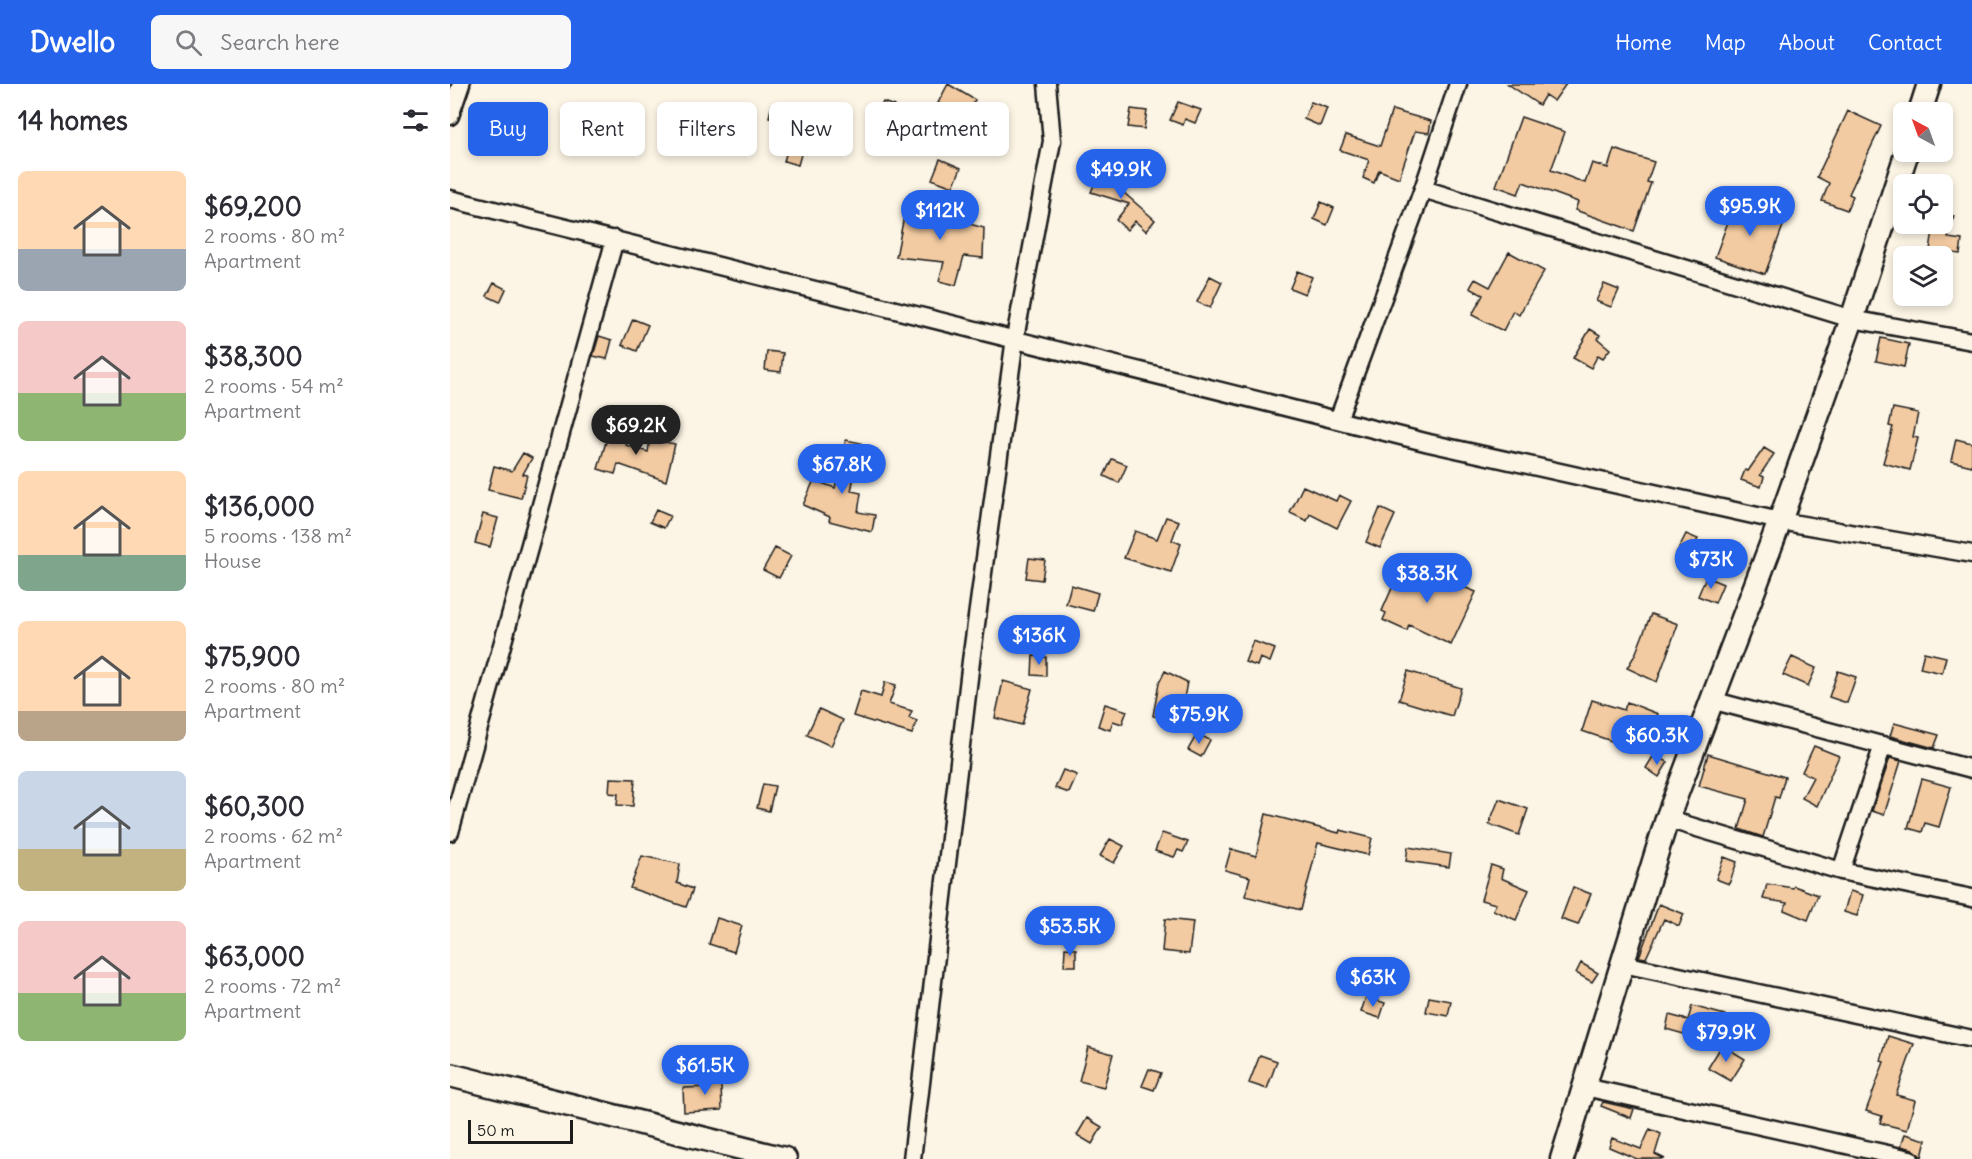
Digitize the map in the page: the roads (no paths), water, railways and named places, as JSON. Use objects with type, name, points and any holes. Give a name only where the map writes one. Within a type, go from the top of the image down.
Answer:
[{"type":"street","points":[[450,116],[461,84]]},
{"type":"street","points":[[912,1159],[971,661],[1016,338],[1052,141],[1047,84]]},
{"type":"street","points":[[1338,420],[1423,189],[1458,84]]},
{"type":"street","points":[[1923,102],[1929,84]]},
{"type":"street","points":[[1562,1159],[1667,819],[1780,521],[1852,319],[1904,162]]},
{"type":"street","points":[[1423,189],[1852,319],[1972,341]]},
{"type":"street","points":[[450,199],[1016,338],[1338,420],[1780,521],[1972,554]]},
{"type":"street","points":[[450,832],[615,239]]},
{"type":"street","points":[[1711,700],[1972,769]]},
{"type":"street","points":[[1841,870],[1883,745]]},
{"type":"street","points":[[1667,819],[1841,870],[1972,898]]},
{"type":"street","points":[[1623,964],[1972,1039]]},
{"type":"street","points":[[450,1075],[785,1159]]},
{"type":"street","points":[[1585,1087],[1910,1159]]}]
